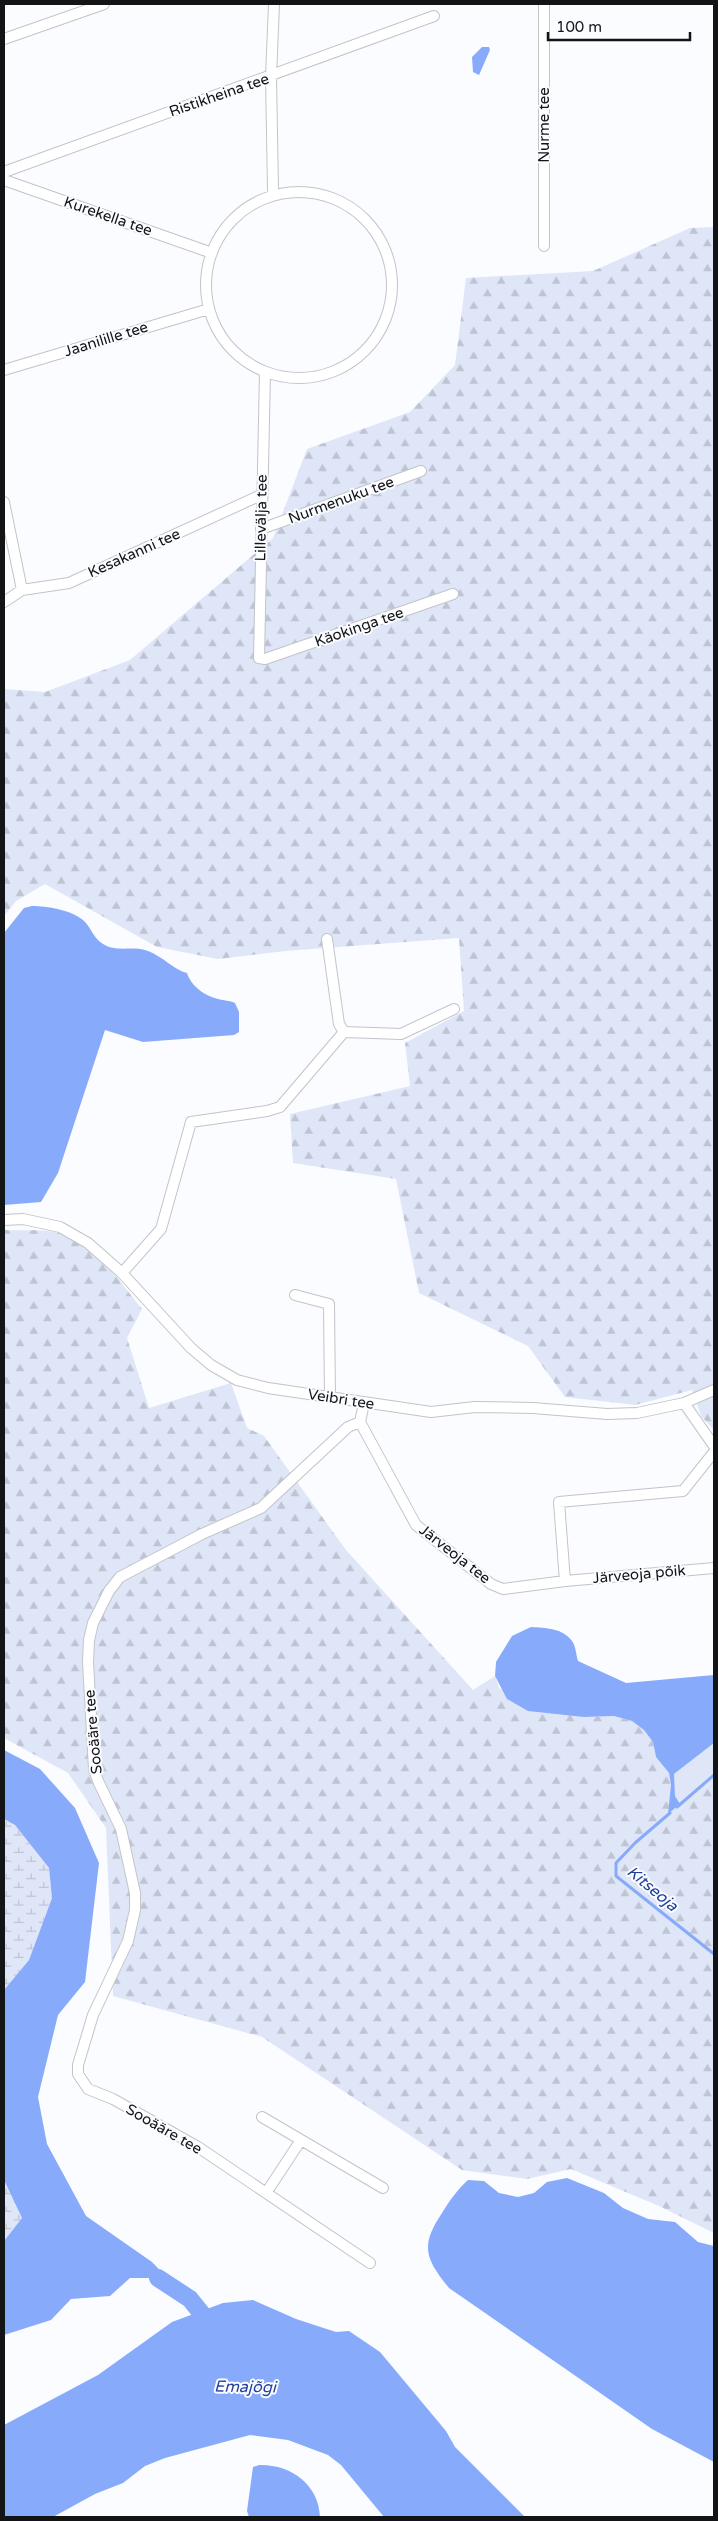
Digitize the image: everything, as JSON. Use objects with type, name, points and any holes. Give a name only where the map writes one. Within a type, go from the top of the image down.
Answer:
[{"type":"street","points":[[4,39],[104,4]]},
{"type":"street","points":[[274,4],[272,77],[275,195]]},
{"type":"street","name":"Nurme tee","points":[[544,4],[544,246]]},
{"type":"street","name":"Ristikheina tee","points":[[4,172],[272,77],[434,16]]},
{"type":"street","name":"Kurekella tee","points":[[4,180],[212,252]]},
{"type":"street","points":[[310,192],[344,203],[359,214],[382,242],[389,259],[392,294],[382,328],[373,342],[346,366],[313,377],[296,378],[265,372],[243,360],[228,345],[217,328],[209,309],[206,280],[212,252],[226,227],[236,216],[255,203],[275,195],[310,192]]},
{"type":"street","name":"Jaanilille tee","points":[[4,370],[209,309]]},
{"type":"street","name":"Lillevälja tee","points":[[265,372],[259,658],[265,660]]},
{"type":"street","name":"Nurmenuku tee","points":[[261,529],[421,471]]},
{"type":"street","name":"Kesakanni tee","points":[[4,602],[22,590],[69,582],[261,495]]},
{"type":"street","points":[[4,502],[22,590]]},
{"type":"street","name":"Käokinga tee","points":[[265,660],[453,594]]},
{"type":"street","points":[[327,939],[339,1024],[344,1032]]},
{"type":"street","points":[[344,1032],[401,1034],[454,1009]]},
{"type":"street","points":[[122,1274],[161,1230],[191,1122],[267,1111],[280,1106],[344,1032]]},
{"type":"street","name":"Veibri tee","points":[[4,1220],[23,1220],[60,1226],[88,1243],[122,1274],[172,1329],[211,1365],[237,1380],[268,1388],[431,1412],[485,1407],[607,1414],[637,1413],[684,1402],[714,1390]]},
{"type":"street","points":[[295,1295],[329,1304],[330,1398]]},
{"type":"street","points":[[684,1402],[714,1446]]},
{"type":"street","points":[[360,1422],[364,1403]]},
{"type":"street","name":"Järveoja tee","points":[[360,1422],[408,1512],[416,1525],[432,1539],[491,1584],[503,1589],[565,1581]]},
{"type":"street","name":"Sooääre tee","points":[[360,1422],[348,1427],[261,1508],[202,1534],[120,1577],[100,1606],[89,1640],[88,1662],[94,1768],[98,1781],[121,1829],[135,1893],[135,1910],[128,1940],[93,2015],[78,2065],[78,2074],[88,2089],[113,2100],[198,2147],[370,2263]]},
{"type":"street","points":[[565,1581],[559,1502],[683,1492],[714,1452]]},
{"type":"street","name":"Järveoja põik","points":[[565,1581],[714,1568]]},
{"type":"street","points":[[262,2117],[383,2188]]},
{"type":"street","points":[[266,2193],[302,2140]]},
{"type":"green space","points":[[714,227],[714,1430],[701,1416],[692,1390],[635,1405],[565,1397],[528,1346],[419,1293],[396,1179],[293,1163],[290,1114],[410,1086],[405,1043],[464,1011],[459,938],[285,951],[218,959],[157,947],[45,884],[16,901],[4,916],[4,689],[45,692],[130,660],[273,538],[307,449],[410,412],[455,365],[466,278],[593,271],[690,228]]},
{"type":"green space","points":[[4,1230],[48,1231],[68,1236],[93,1252],[124,1286],[142,1309],[127,1338],[149,1408],[231,1383],[247,1428],[264,1436],[346,1550],[473,1690],[495,1676],[499,1688],[584,1717],[614,1716],[632,1721],[644,1730],[653,1742],[656,1757],[669,1773],[671,1785],[669,1819],[714,1781],[714,2233],[659,2206],[571,2169],[527,2179],[462,2170],[262,2037],[113,1996],[106,1828],[68,1773],[4,1738]]},
{"type":"green space","points":[[714,1743],[714,1781],[669,1819],[668,1814],[680,1804],[675,1796],[673,1775]]},
{"type":"green space","points":[[4,1819],[15,1825],[49,1868],[52,1898],[29,1960],[4,1990]]},
{"type":"green space","points":[[4,2180],[22,2218],[4,2241]]},
{"type":"water","points":[[482,47],[489,47],[490,50],[479,75],[473,72],[472,57]]},
{"type":"water","points":[[32,906],[66,911],[83,920],[97,939],[108,947],[142,949],[187,973],[195,986],[204,993],[213,998],[235,1003],[239,1012],[239,1032],[234,1035],[143,1042],[105,1030],[58,1173],[41,1202],[4,1205],[4,933],[24,908]]},
{"type":"water","points":[[531,1627],[564,1633],[573,1643],[578,1661],[626,1683],[714,1675],[714,1743],[674,1774],[675,1796],[680,1804],[668,1814],[671,1785],[669,1773],[656,1757],[653,1742],[644,1730],[632,1721],[614,1716],[584,1717],[528,1711],[507,1699],[495,1676],[496,1662],[512,1636]]},
{"type":"water","points":[[4,1750],[40,1769],[75,1808],[99,1863],[85,1982],[58,2015],[38,2097],[47,2144],[86,2216],[152,2262],[178,2289],[150,2278],[130,2278],[110,2296],[71,2299],[51,2320],[4,2335],[4,2241],[22,2218],[4,2180],[4,1990],[29,1960],[52,1898],[49,1868],[15,1825],[4,1819]]},
{"type":"water","points":[[567,2178],[604,2193],[623,2208],[648,2219],[675,2222],[698,2242],[714,2246],[714,2462],[652,2429],[449,2288],[430,2260],[428,2243],[430,2234],[451,2199],[468,2180],[484,2181],[499,2193],[518,2197],[534,2193],[547,2182]]},
{"type":"water","name":"Emajõgi","points":[[253,2300],[296,2319],[336,2332],[349,2331],[380,2352],[446,2431],[455,2447],[525,2517],[384,2517],[341,2465],[328,2455],[288,2440],[250,2435],[165,2458],[145,2466],[123,2483],[95,2494],[53,2517],[4,2517],[4,2425],[98,2375],[172,2322],[223,2303]]},
{"type":"water","points":[[259,2465],[281,2468],[301,2478],[314,2495],[320,2517],[249,2517],[247,2511],[253,2467]]},
{"type":"waterway","name":"Kitseoja","points":[[677,1807],[714,1775]]},
{"type":"waterway","name":"Kitseoja","points":[[670,1813],[635,1843],[616,1863],[616,1876],[714,1954]]},
{"type":"waterway","points":[[158,2278],[190,2299],[214,2329]]}]
